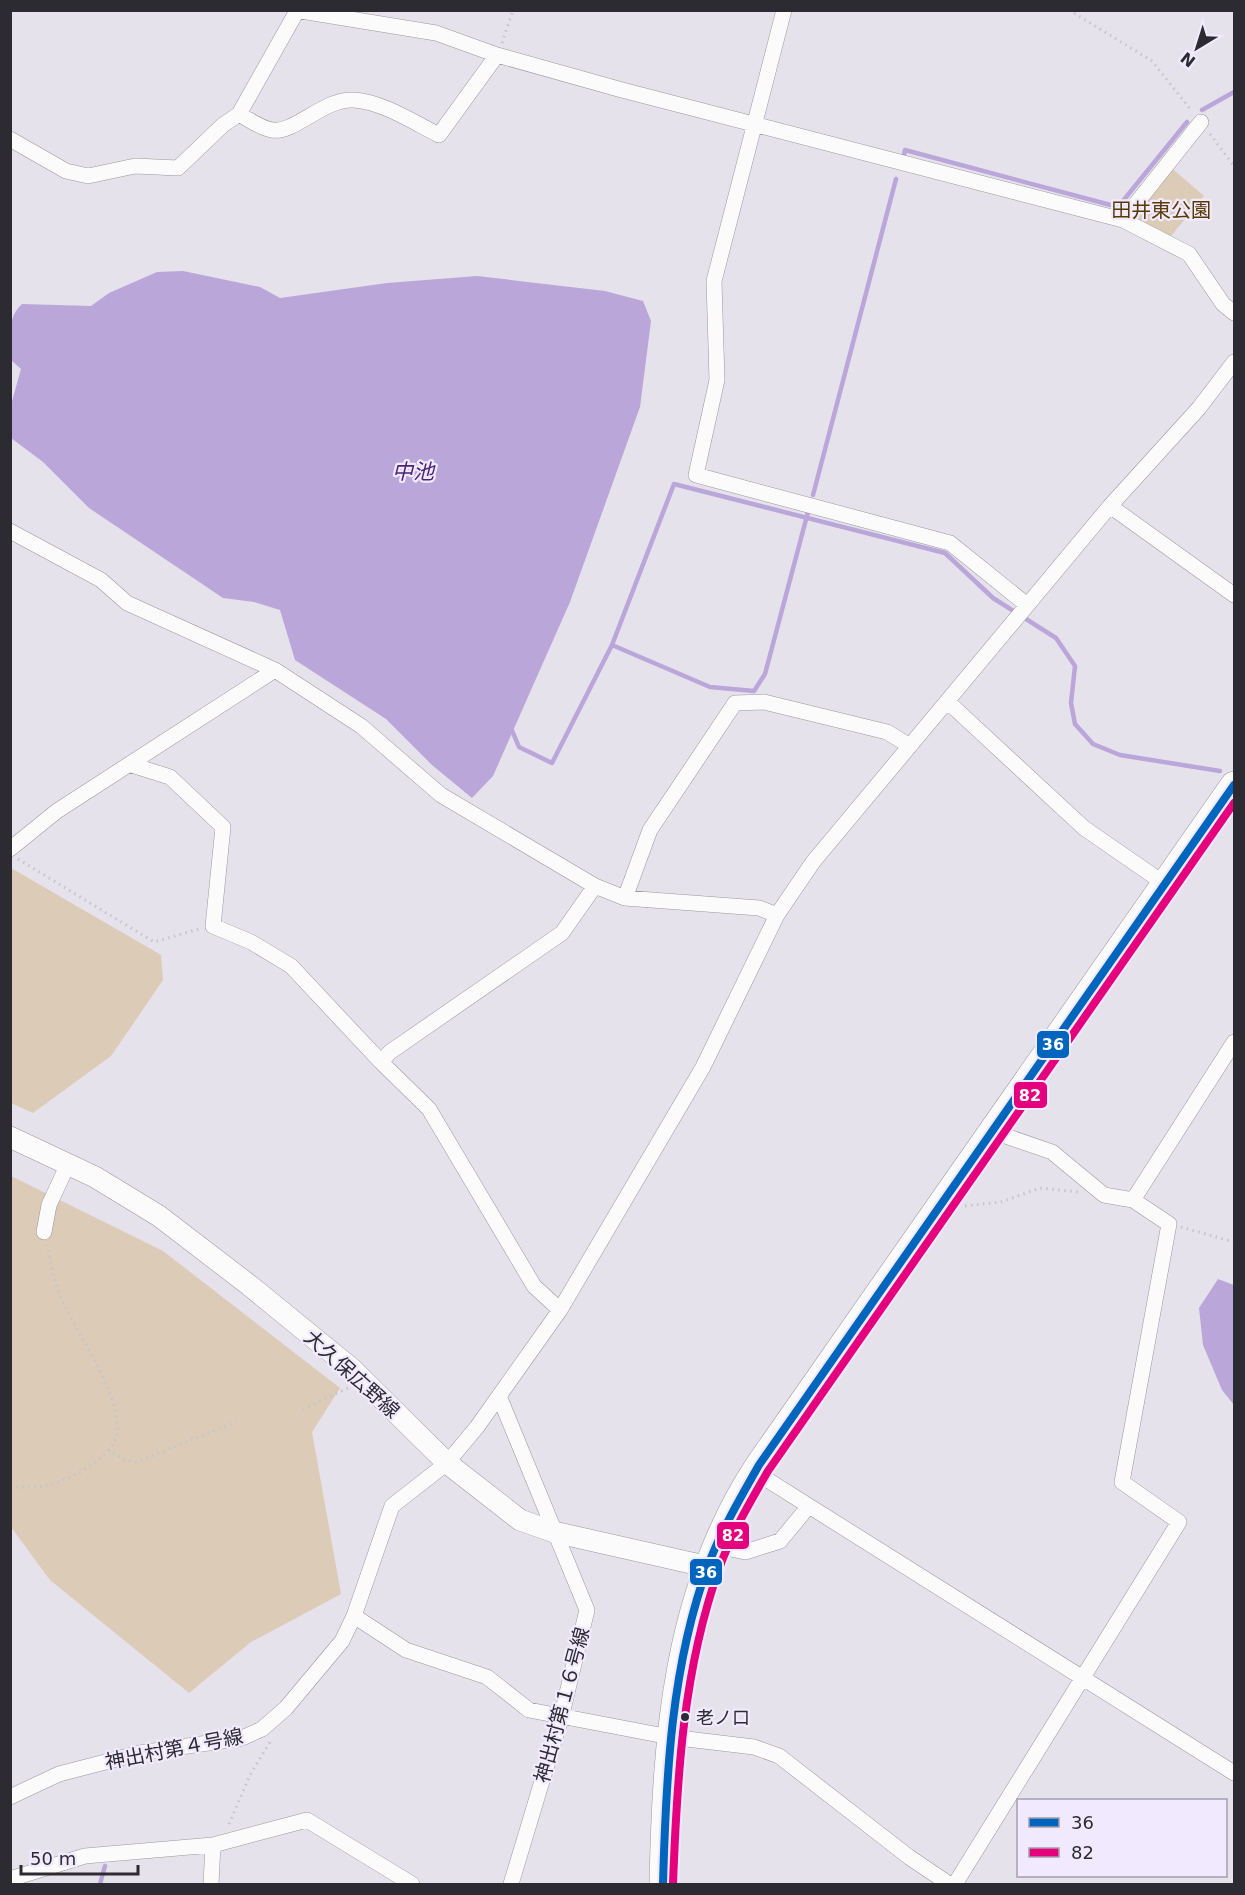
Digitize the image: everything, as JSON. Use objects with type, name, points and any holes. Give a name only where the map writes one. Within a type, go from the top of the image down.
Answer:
[{"type":"highway","points":[[663,1884],[665,1779],[678,1676],[712,1556],[730,1513],[755,1472],[1234,785]]},
{"type":"street","points":[[784,10],[753,122],[714,281],[717,380],[696,475],[950,543],[1028,605]]},
{"type":"street","points":[[10,139],[66,171],[88,176],[135,166],[178,168],[223,125],[239,114],[258,85],[296,11],[436,33],[497,55],[1123,220],[1189,254],[1223,304],[1234,313]]},
{"type":"street","points":[[239,114],[261,127],[275,131],[296,124],[332,103],[352,100],[373,104],[439,135],[497,55]]},
{"type":"street","points":[[1123,220],[1201,122]]},
{"type":"street","name":"神出村第４号線","points":[[10,1797],[59,1774],[140,1753],[242,1738],[262,1730],[286,1708],[342,1641],[354,1616],[392,1506],[447,1463],[499,1396],[560,1310],[703,1067],[777,915],[813,862],[1110,506],[1199,408],[1234,362]]},
{"type":"street","points":[[1110,506],[1234,595]]},
{"type":"street","points":[[10,531],[101,580],[128,603],[275,670],[361,726],[441,795],[595,886],[626,898],[759,908],[777,915]]},
{"type":"street","points":[[10,851],[57,812],[275,670]]},
{"type":"street","points":[[626,898],[650,830],[735,703],[764,702],[887,732],[910,746]]},
{"type":"street","points":[[948,702],[1084,828],[1165,884]]},
{"type":"street","points":[[132,765],[170,777],[223,827],[213,926],[252,942],[291,966],[381,1062],[429,1109],[534,1286],[560,1310]]},
{"type":"street","points":[[381,1062],[390,1052],[562,933],[595,886]]},
{"type":"street","points":[[1133,1200],[1234,1042]]},
{"type":"street","points":[[955,1884],[1179,1522],[1122,1482],[1169,1224],[1133,1200],[1104,1195],[1052,1152],[994,1132]]},
{"type":"street","name":"大久保広野線","points":[[10,1137],[68,1164],[159,1216],[249,1285],[363,1381],[447,1463],[520,1520],[554,1532],[712,1556]]},
{"type":"street","points":[[44,1232],[49,1205],[68,1164]]},
{"type":"street","name":"神出村第１６号線","points":[[499,1396],[586,1610],[561,1718],[511,1884]]},
{"type":"street","points":[[755,1472],[1234,1773]]},
{"type":"street","points":[[712,1556],[745,1552],[780,1541],[809,1506]]},
{"type":"street","points":[[354,1616],[406,1650],[487,1677],[529,1710],[561,1718],[670,1737],[754,1747],[779,1756],[909,1857],[949,1884]]},
{"type":"street","points":[[10,1879],[85,1856],[213,1845],[307,1820],[412,1884]]},
{"type":"street","points":[[211,1884],[213,1845]]},
{"type":"path","points":[[497,55],[513,10]]},
{"type":"path","points":[[1069,10],[1152,62],[1234,166]]},
{"type":"path","points":[[10,851],[26,865],[93,903],[154,942],[213,926]]},
{"type":"path","points":[[946,1199],[969,1208],[1001,1202],[1040,1188],[1104,1195]]},
{"type":"path","points":[[1169,1224],[1234,1242]]},
{"type":"path","points":[[10,1486],[50,1487],[89,1467],[108,1450],[117,1434],[113,1408],[97,1367],[58,1290],[44,1232]]},
{"type":"path","points":[[303,1409],[363,1381]]},
{"type":"path","points":[[108,1450],[124,1459],[137,1462],[236,1422]]},
{"type":"path","points":[[228,1841],[227,1828],[250,1775],[271,1739]]},
{"type":"green space","name":"田井東公園","points":[[1167,164],[1204,196],[1166,242],[1123,220]]},
{"type":"green space","points":[[11,868],[161,955],[163,980],[111,1056],[33,1113],[11,1103]]},
{"type":"green space","points":[[11,1176],[163,1251],[340,1388],[312,1432],[341,1594],[251,1642],[189,1693],[50,1580],[11,1527]]},
{"type":"water","name":"中池","points":[[183,271],[260,287],[280,298],[387,283],[477,276],[605,291],[643,301],[651,321],[640,407],[570,602],[493,776],[472,798],[432,765],[386,719],[295,660],[280,610],[254,602],[223,598],[89,508],[43,462],[11,438],[11,405],[21,369],[11,360],[10,330],[13,316],[22,304],[91,306],[109,293],[157,272]]},
{"type":"water","points":[[1218,1279],[1234,1285],[1234,1405],[1222,1390],[1203,1345],[1199,1308]]},
{"type":"waterway","points":[[1202,110],[1234,92]]},
{"type":"waterway","points":[[904,155],[905,150],[1118,207],[1187,122]]},
{"type":"waterway","points":[[813,495],[896,179]]},
{"type":"waterway","points":[[511,728],[519,747],[552,763],[612,645],[674,484],[945,553],[993,598],[1056,638],[1075,666],[1071,703],[1075,724],[1093,744],[1120,755],[1220,771]]},
{"type":"waterway","points":[[612,645],[710,687],[754,691],[765,674],[808,512]]},
{"type":"waterway","points":[[100,1884],[105,1866]]},
{"type":"transit line","name":"36","points":[[663,1884],[669,1762],[686,1641],[709,1563],[732,1513],[759,1465],[1234,785]]},
{"type":"transit line","name":"82","points":[[673,1884],[684,1724],[697,1646],[719,1569],[741,1518],[768,1471],[1234,803]]},
{"type":"place","name":"老ノ口","points":[[685,1717]]}]
